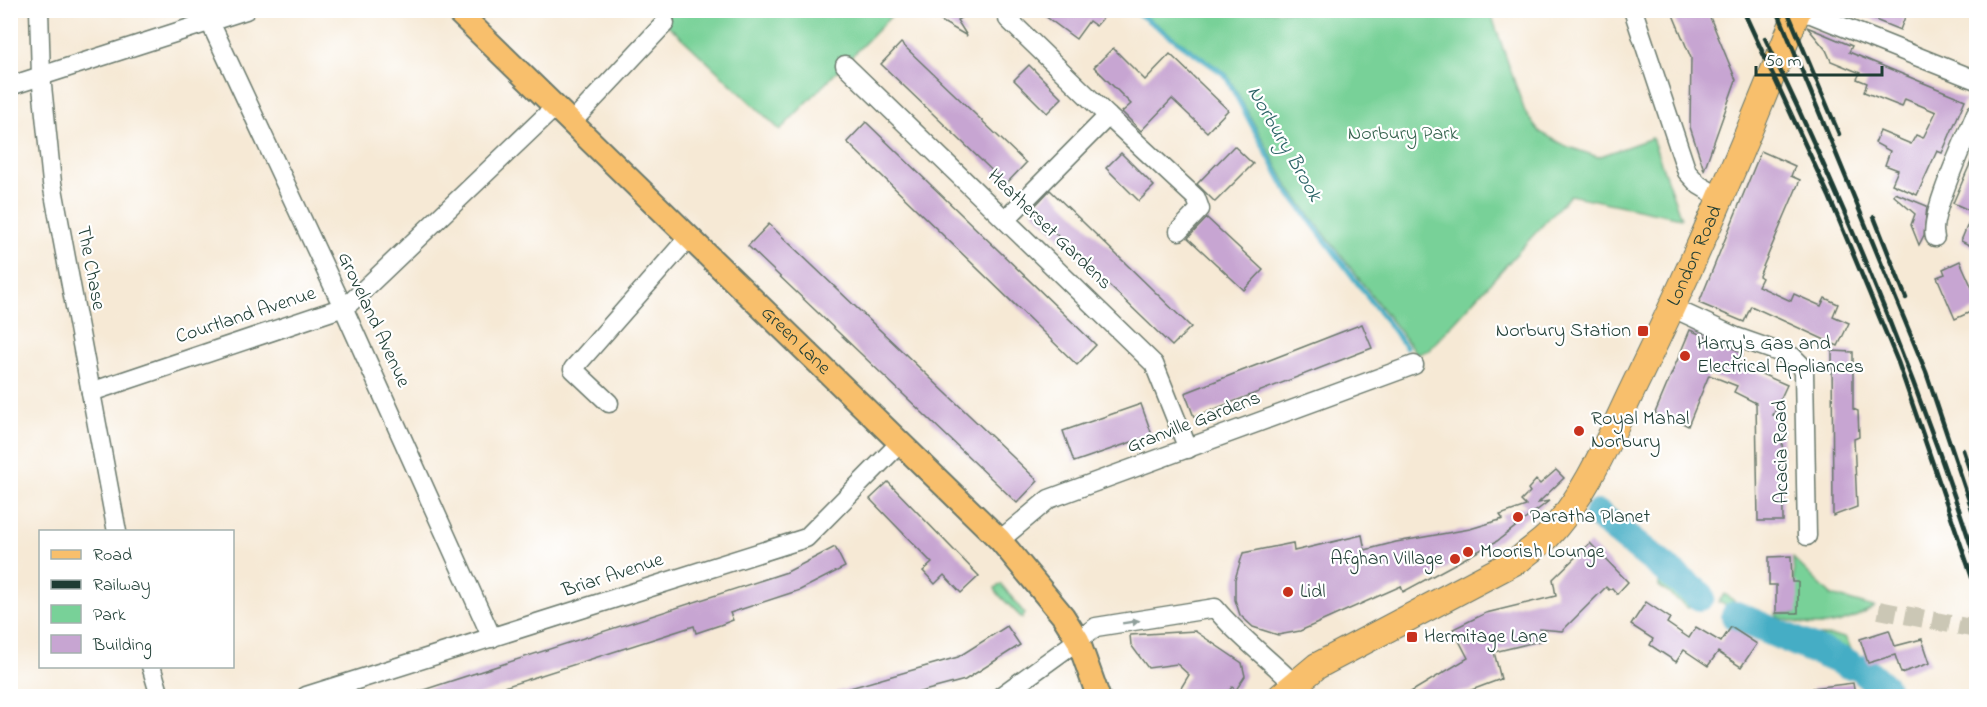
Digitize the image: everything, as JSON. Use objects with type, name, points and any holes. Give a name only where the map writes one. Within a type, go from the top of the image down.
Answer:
[{"type":"highway","name":"London Road","points":[[1287,690],[1323,663],[1520,559],[1547,536],[1578,496],[1673,308],[1750,134],[1797,12]]},
{"type":"main road","name":"Green Lane","points":[[456,10],[1000,540],[1055,604],[1078,640],[1098,696]]},
{"type":"street","name":"The Chase","points":[[39,10],[41,76],[52,183],[117,530]]},
{"type":"street","points":[[10,86],[246,10]]},
{"type":"street","points":[[1633,10],[1687,172],[1699,185],[1721,198]]},
{"type":"street","points":[[1797,12],[1811,14],[1977,80]]},
{"type":"street","points":[[1008,19],[1196,198],[1200,209],[1179,231]]},
{"type":"street","name":"Groveland Avenue","points":[[210,22],[343,307],[492,638]]},
{"type":"street","points":[[572,122],[665,23]]},
{"type":"street","name":"Heatherset Gardens","points":[[845,66],[1154,364],[1188,449]]},
{"type":"street","name":"Courtland Avenue","points":[[91,392],[343,307],[395,262],[556,106]]},
{"type":"street","points":[[1935,237],[1933,231],[1941,194],[1977,113]]},
{"type":"street","points":[[1006,219],[1108,116]]},
{"type":"street","points":[[609,403],[573,369],[688,238]]},
{"type":"street","name":"Acacia Road","points":[[1673,308],[1736,337],[1793,357],[1800,364],[1804,372],[1806,536]]},
{"type":"street","name":"Granville Gardens","points":[[1000,540],[1050,499],[1414,365]]},
{"type":"street","name":"Briar Avenue","points":[[306,696],[806,538],[900,443]]},
{"type":"street","points":[[1001,696],[1096,627],[1215,608],[1231,628],[1269,658],[1287,690]]},
{"type":"street","points":[[152,668],[160,696]]},
{"type":"green space","points":[[653,11],[896,11],[780,130]]},
{"type":"green space","name":"Norbury Park","points":[[1138,11],[1490,11],[1525,112],[1540,132],[1566,146],[1598,157],[1652,138],[1681,218],[1570,195],[1429,350],[1417,354],[1289,188],[1227,74]]},
{"type":"green space","points":[[1793,558],[1831,595],[1874,607],[1849,619],[1827,625],[1803,624],[1777,617],[1776,613],[1796,613]]},
{"type":"green space","points":[[1658,567],[1697,597],[1688,608],[1659,586]]},
{"type":"green space","points":[[1001,584],[1025,614],[1022,618],[997,593],[995,588]]},
{"type":"green space","points":[[1725,594],[1742,607],[1801,635],[1845,637],[1851,649],[1852,660],[1718,602]]},
{"type":"green space","points":[[1864,674],[1883,691],[1880,696],[1866,696]]},
{"type":"building","points":[[922,10],[974,10],[957,20],[967,36]]},
{"type":"building","points":[[1037,10],[1110,10],[1096,26],[1089,21],[1076,39]]},
{"type":"building","points":[[1671,10],[1707,10],[1736,80],[1704,170],[1690,127],[1691,58]]},
{"type":"building","points":[[1889,10],[1905,17],[1900,30],[1853,11]]},
{"type":"building","points":[[1807,27],[1852,46],[1849,52],[1965,100],[1942,153],[1937,151],[1917,195],[1892,184],[1898,170],[1885,165],[1890,151],[1875,143],[1880,131],[1911,144],[1916,135],[1923,138],[1936,112],[1905,99],[1902,107],[1864,92],[1867,83],[1857,79],[1860,73],[1831,61],[1826,50]]},
{"type":"building","points":[[901,43],[1026,163],[1006,184],[881,64]]},
{"type":"building","points":[[1113,48],[1145,80],[1170,54],[1228,110],[1207,132],[1172,99],[1141,131],[1122,112],[1131,104],[1094,67]]},
{"type":"building","points":[[1029,65],[1062,98],[1047,113],[1014,80]]},
{"type":"building","points":[[866,122],[1096,345],[1077,365],[847,142]]},
{"type":"building","points":[[1234,146],[1253,164],[1215,202],[1197,184]]},
{"type":"building","points":[[1977,148],[1977,249],[1961,241],[1973,212],[1953,203]]},
{"type":"building","points":[[1761,151],[1795,166],[1791,176],[1800,180],[1759,276],[1762,278],[1758,286],[1791,301],[1794,294],[1821,306],[1825,298],[1838,304],[1833,316],[1849,323],[1838,346],[1751,306],[1744,322],[1699,303]]},
{"type":"building","points":[[1121,153],[1154,186],[1139,201],[1106,168]]},
{"type":"building","points":[[1050,190],[1191,327],[1172,346],[1031,210]]},
{"type":"building","points":[[1895,193],[1927,206],[1924,235],[1919,245],[1911,225],[1915,214],[1893,195]]},
{"type":"building","points":[[1207,218],[1263,270],[1244,290],[1188,238]]},
{"type":"building","points":[[769,224],[1038,481],[1017,503],[748,246]]},
{"type":"building","points":[[1960,261],[1977,299],[1977,309],[1955,319],[1937,277],[1945,274],[1943,269]]},
{"type":"building","points":[[1362,324],[1372,348],[1194,417],[1185,393]]},
{"type":"building","points":[[1690,330],[1737,350],[1743,355],[1739,364],[1787,385],[1773,415],[1782,415],[1783,521],[1758,521],[1756,403],[1734,392],[1737,386],[1709,375],[1688,426],[1675,419],[1672,423],[1655,413]]},
{"type":"building","points":[[1832,351],[1853,352],[1853,409],[1858,411],[1859,437],[1854,439],[1857,507],[1833,516]]},
{"type":"building","points":[[1141,404],[1152,435],[1074,462],[1063,431]]},
{"type":"building","points":[[1556,470],[1564,478],[1538,503],[1549,501],[1497,541],[1403,592],[1401,586],[1300,631],[1278,635],[1253,627],[1240,615],[1235,600],[1235,579],[1243,553],[1293,543],[1294,551],[1362,535],[1365,550],[1470,529],[1503,519],[1500,515],[1526,506],[1521,501],[1530,492],[1528,489],[1536,480],[1540,484]]},
{"type":"building","points":[[888,482],[979,576],[961,593],[944,575],[935,584],[923,571],[932,563],[870,499]]},
{"type":"building","points":[[1590,543],[1628,582],[1617,594],[1612,588],[1609,590],[1606,587],[1562,631],[1540,629],[1544,640],[1494,652],[1501,679],[1469,691],[1439,696],[1404,696],[1468,658],[1453,629],[1486,613],[1556,596],[1553,579]]},
{"type":"building","points":[[835,547],[845,567],[800,590],[730,613],[733,620],[720,625],[696,633],[694,626],[476,696],[411,696],[411,694],[787,572]]},
{"type":"building","points":[[1791,556],[1792,582],[1798,582],[1798,613],[1776,613],[1776,585],[1769,585],[1769,557]]},
{"type":"building","points":[[1646,602],[1670,618],[1667,623],[1689,638],[1696,627],[1721,642],[1731,627],[1757,644],[1741,667],[1718,652],[1708,666],[1684,650],[1676,662],[1650,645],[1653,639],[1631,625]]},
{"type":"building","points":[[1007,626],[1020,645],[965,680],[905,696],[836,696],[836,692],[958,657]]},
{"type":"building","points":[[1889,630],[1895,646],[1922,639],[1930,663],[1901,673],[1895,655],[1868,663],[1860,639]]},
{"type":"building","points":[[1195,631],[1242,663],[1245,676],[1236,690],[1232,687],[1225,696],[1176,696],[1189,675],[1177,664],[1148,668],[1131,645],[1130,635]]},
{"type":"building","points":[[1853,683],[1855,696],[1814,696],[1813,688]]},
{"type":"waterway","name":"Norbury Brook","points":[[1133,10],[1225,75],[1286,189],[1406,347]]},
{"type":"waterway","points":[[1598,515],[1700,596]]},
{"type":"waterway","points":[[1736,616],[1848,664]]},
{"type":"waterway","points":[[1864,670],[1884,688]]},
{"type":"tunnel","points":[[1879,610],[1976,629]]},
{"type":"railway","points":[[1743,10],[1829,196],[1898,362],[1976,589]]},
{"type":"railway","points":[[1777,10],[1926,372],[1976,521]]},
{"type":"railway","points":[[1787,10],[1839,134]]},
{"type":"railway","points":[[1765,38],[1853,231],[1880,296],[1930,427],[1976,561]]},
{"type":"railway","points":[[1874,217],[1906,298]]},
{"type":"railway","points":[[1963,450],[1976,489]]},
{"type":"place","name":"Norbury Station","points":[[1643,331]]},
{"type":"place","name":"Harry's Gas and Electrical Appliances","points":[[1685,356]]},
{"type":"place","name":"Royal Mahal Norbury","points":[[1579,431]]},
{"type":"place","name":"Paratha Planet","points":[[1518,517]]},
{"type":"place","name":"Moorish Lounge","points":[[1468,552]]},
{"type":"place","name":"Afghan Village","points":[[1455,559]]},
{"type":"place","name":"Lidl","points":[[1288,592]]},
{"type":"place","name":"Hermitage Lane","points":[[1412,637]]}]
